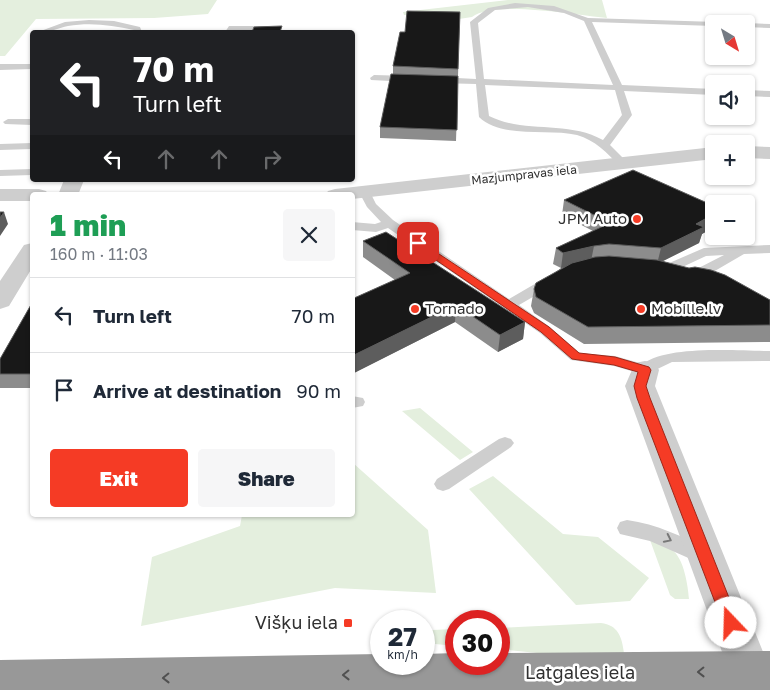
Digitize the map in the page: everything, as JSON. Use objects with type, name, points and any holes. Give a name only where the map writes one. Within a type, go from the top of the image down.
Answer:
[{"type":"highway","name":"Latgales iela","points":[[0,680],[202,684],[760,671]]},
{"type":"street","points":[[755,152],[770,153]]},
{"type":"street","name":"Mazjumpravas iela","points":[[355,193],[705,154]]},
{"type":"street","points":[[0,194],[30,195]]},
{"type":"street","points":[[0,301],[30,253]]},
{"type":"street","points":[[645,370],[640,386],[644,398],[706,558],[760,671]]},
{"type":"lane","points":[[605,145],[627,115],[619,89],[593,28],[587,20],[580,15],[540,6],[520,5],[491,9],[474,22],[484,116],[496,124],[578,133],[605,145],[624,164]]},
{"type":"lane","points":[[587,20],[705,24]]},
{"type":"lane","points":[[47,30],[65,23],[77,22],[122,25],[138,30]]},
{"type":"lane","points":[[755,26],[770,26]]},
{"type":"lane","points":[[230,30],[232,28],[267,28]]},
{"type":"lane","points":[[0,67],[30,67]]},
{"type":"lane","points":[[374,78],[705,92]]},
{"type":"lane","points":[[755,93],[770,94]]},
{"type":"lane","points":[[8,122],[30,122]]},
{"type":"lane","points":[[0,146],[30,146]]},
{"type":"lane","points":[[0,173],[30,172]]},
{"type":"lane","points":[[365,192],[371,205],[389,223],[545,330],[576,357],[615,361],[645,370],[654,363],[671,357],[770,356]]},
{"type":"lane","points":[[355,226],[376,228],[389,223]]},
{"type":"lane","points":[[743,249],[696,276],[685,278],[652,270],[671,267],[704,252],[743,249],[770,249]]},
{"type":"lane","points":[[702,273],[719,282]]},
{"type":"lane","points":[[509,305],[563,274]]},
{"type":"lane","points":[[443,484],[505,443]]},
{"type":"lane","points":[[627,528],[640,529],[660,535],[706,558]]},
{"type":"green space","points":[[0,0],[217,0],[208,14],[154,18],[36,19],[5,56],[0,56]]},
{"type":"green space","points":[[508,0],[602,0],[607,18],[516,9],[483,12],[472,17],[459,19],[457,16],[404,15],[403,12]]},
{"type":"green space","points":[[420,408],[473,452],[460,460],[402,411]]},
{"type":"green space","points":[[355,465],[428,530],[436,593],[335,588],[141,626],[152,557],[240,526],[242,517],[355,517]]},
{"type":"green space","points":[[493,476],[563,534],[598,537],[649,578],[630,601],[576,605],[469,489]]},
{"type":"green space","points":[[650,540],[672,550],[680,559],[685,573],[689,599],[675,599],[670,595]]},
{"type":"green space","points":[[607,624],[618,633],[624,653],[557,655],[510,650],[510,627]]},
{"type":"green space","points":[[445,629],[445,645],[435,644],[435,630]]},
{"type":"building","points":[[407,11],[460,12],[458,69],[393,66],[400,32],[405,32]]},
{"type":"building","points":[[282,26],[281,30],[253,30],[254,27]]},
{"type":"building","points":[[391,74],[458,76],[457,130],[380,127]]},
{"type":"building","name":"JPM Auto","points":[[633,170],[705,202],[705,219],[696,224],[704,227],[661,248],[609,244],[563,253],[556,248],[610,223],[564,200]]},
{"type":"building","points":[[386,232],[525,322],[500,335],[456,305],[355,355],[355,298],[410,273],[363,241]]},
{"type":"building","name":"Mobille.lv","points":[[609,256],[657,260],[689,268],[695,267],[711,270],[725,275],[770,300],[770,325],[588,327],[536,297],[534,289],[536,283],[572,263],[595,257]]},
{"type":"building","points":[[30,306],[30,374],[0,374],[0,359]]},
{"type":"place","name":"JPM Auto","points":[[637,219]]},
{"type":"place","name":"Tornado","points":[[415,309]]},
{"type":"place","name":"Mobille.lv","points":[[641,309]]},
{"type":"place","name":"Višķu iela","points":[[348,623]]},
{"type":"route","points":[[418,243],[545,330],[576,357],[615,361],[645,370],[640,386],[644,398],[731,623]]}]
